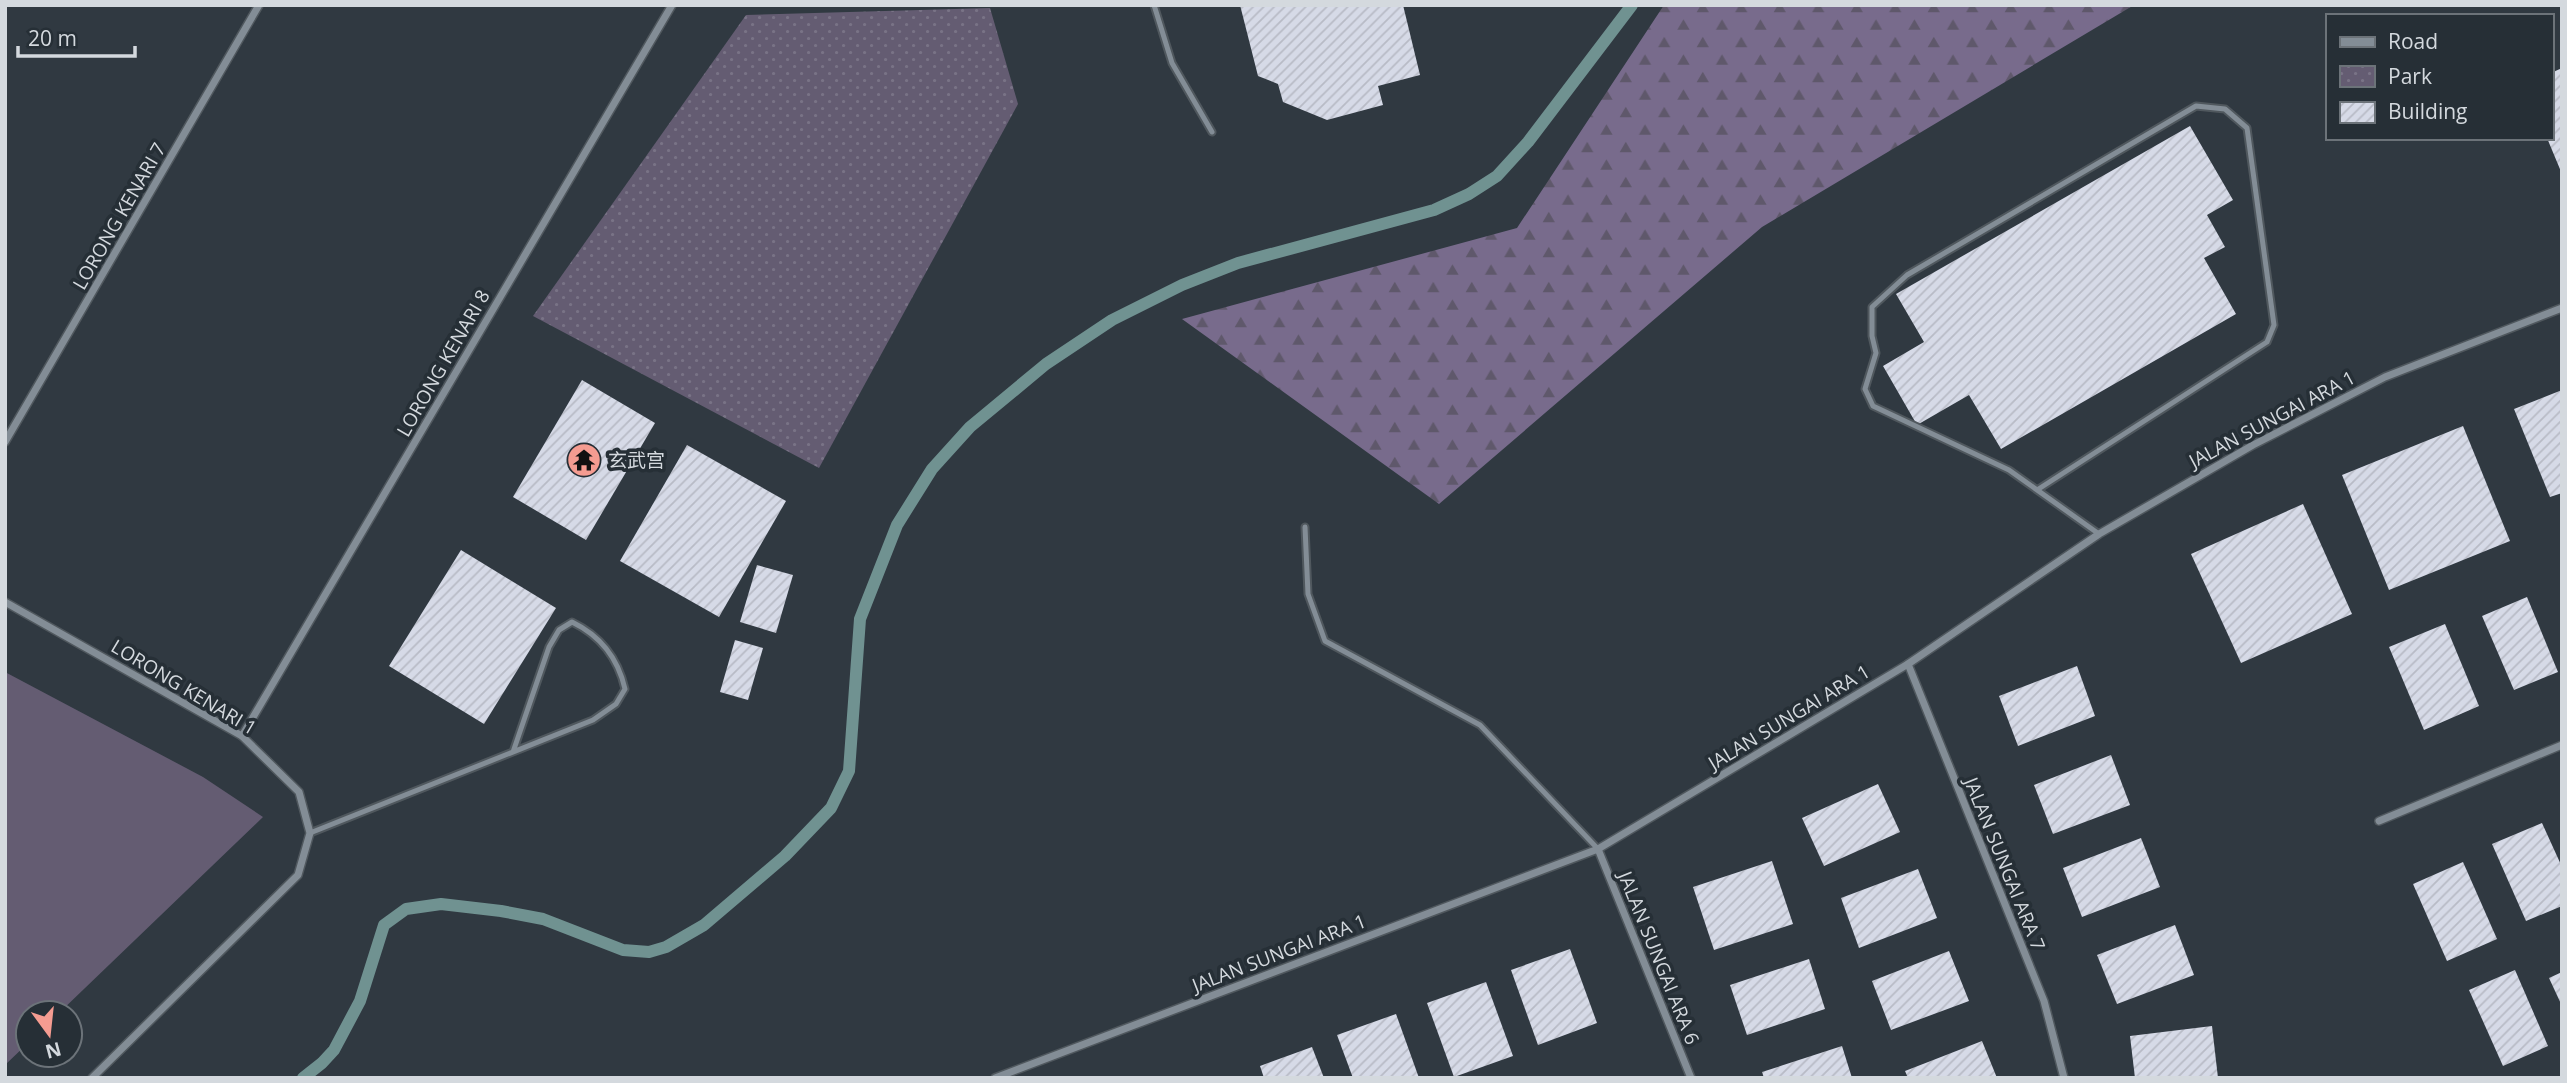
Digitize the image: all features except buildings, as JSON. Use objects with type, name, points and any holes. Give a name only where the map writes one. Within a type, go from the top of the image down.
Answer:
[{"type":"street","name":"LORONG KENARI 7","points":[[5,442],[260,5]]},
{"type":"street","name":"LORONG KENARI 8","points":[[242,736],[672,5]]},
{"type":"street","name":"JALAN SUNGAI ARA 1","points":[[995,1078],[1598,849],[1908,664],[2099,534],[2253,445],[2385,377],[2562,308]]},
{"type":"street","name":"LORONG KENARI 1","points":[[5,602],[242,736],[299,792],[310,833]]},
{"type":"street","name":"JALAN SUNGAI ARA 7","points":[[1908,664],[2044,1001],[2064,1078]]},
{"type":"street","points":[[2379,821],[2562,745]]},
{"type":"street","points":[[92,1078],[298,875],[310,833]]},
{"type":"street","name":"JALAN SUNGAI ARA 6","points":[[1598,849],[1691,1078]]},
{"type":"lane","points":[[1154,5],[1172,63],[1212,132]]},
{"type":"lane","points":[[2037,489],[2267,342],[2274,325],[2247,128],[2225,109],[2196,106],[1907,275],[1872,307],[1872,336],[1876,354],[1865,389],[1874,406],[2009,470],[2099,534]]},
{"type":"lane","points":[[1305,527],[1308,594],[1325,640],[1480,725],[1598,849]]},
{"type":"lane","points":[[310,833],[513,752],[593,720],[616,704],[625,689],[622,672],[610,652],[590,631],[572,622],[559,630],[548,647],[513,752]]},
{"type":"green space","points":[[1664,5],[2134,5],[1762,227],[1439,504],[1182,319],[1517,228]]},
{"type":"green space","points":[[990,8],[1018,104],[819,468],[533,316],[746,15]]},
{"type":"green space","points":[[5,672],[203,777],[263,817],[74,999],[14,999],[14,1056],[5,1065]]},
{"type":"waterway","points":[[303,1078],[334,1050],[360,1001],[384,925],[406,909],[441,904],[501,911],[543,919],[623,950],[649,952],[666,947],[704,925],[785,856],[831,808],[849,771],[860,619],[897,525],[932,469],[970,427],[1046,364],[1112,320],[1182,285],[1238,263],[1434,210],[1469,194],[1497,176],[1528,142],[1632,5]]},
{"type":"place","name":"玄武宫","points":[[584,460]]}]
